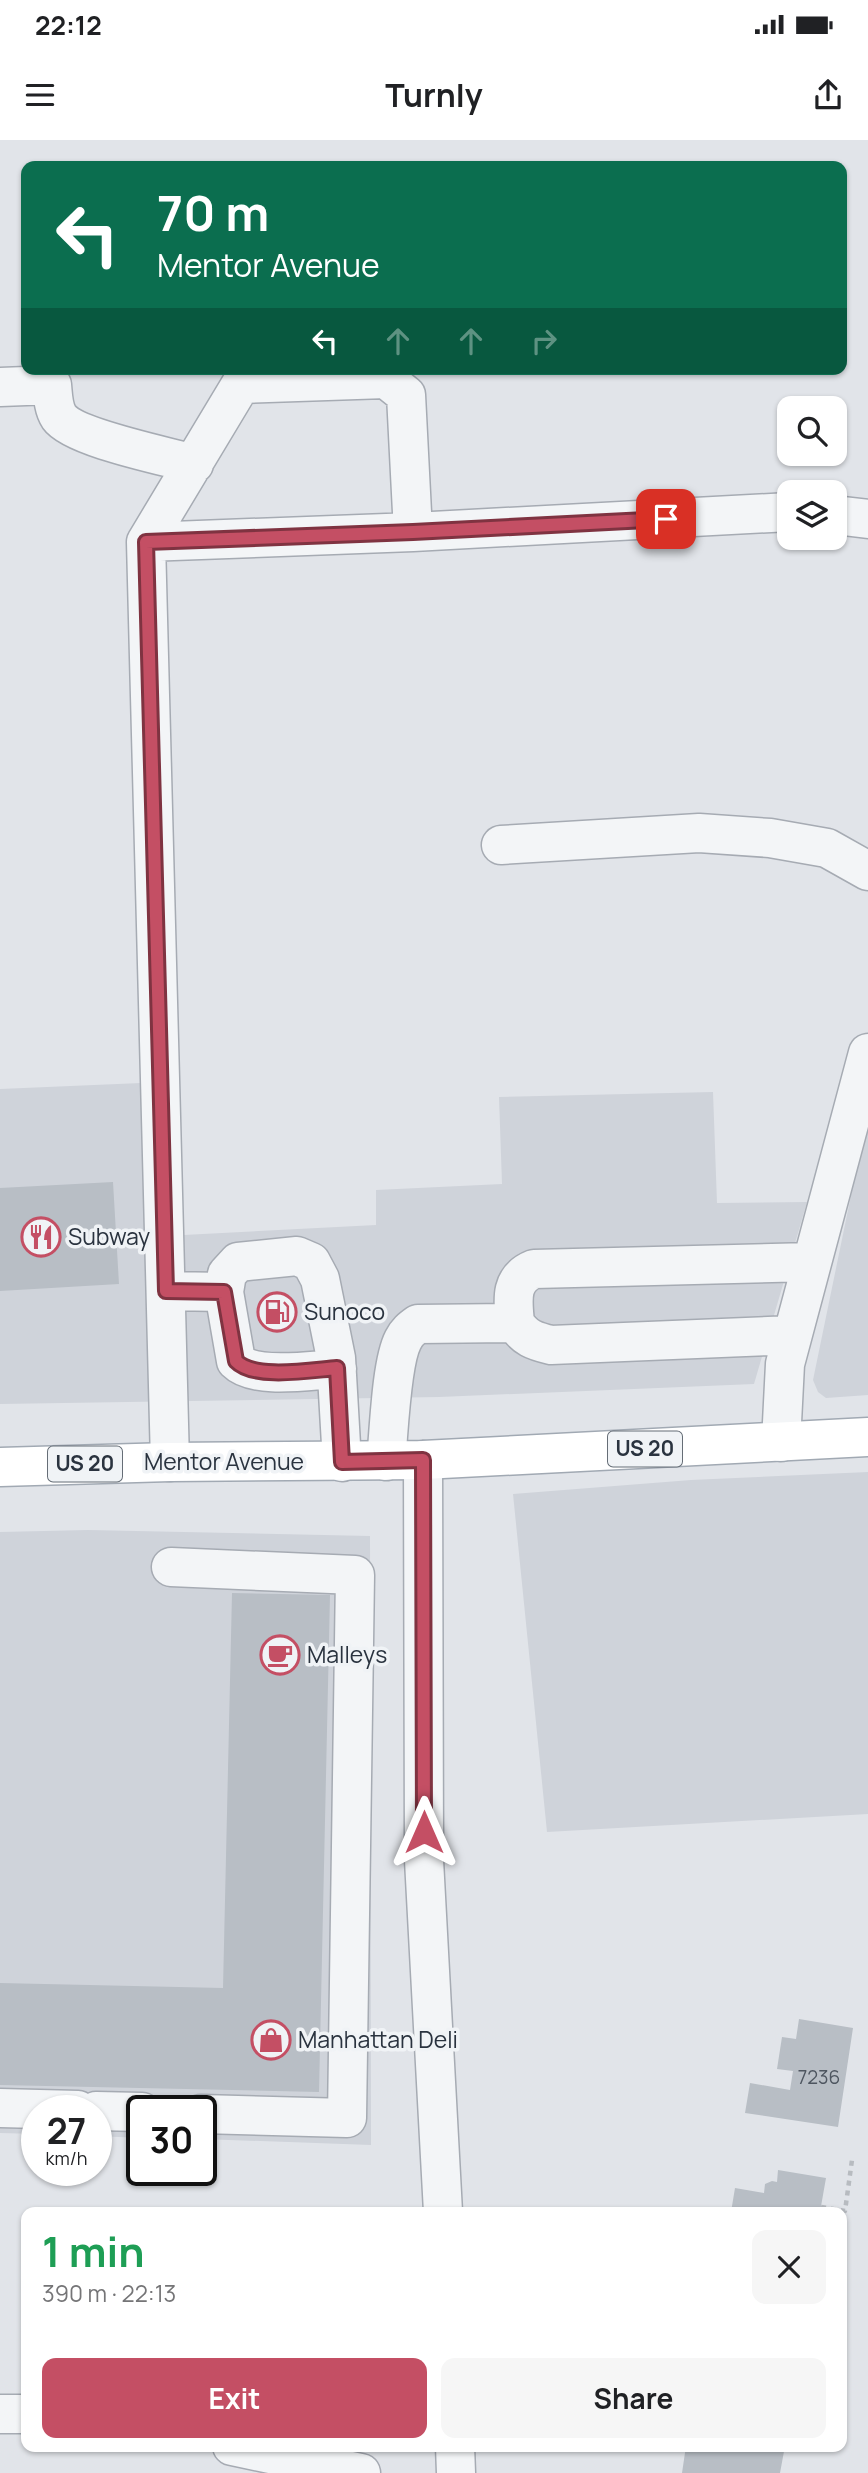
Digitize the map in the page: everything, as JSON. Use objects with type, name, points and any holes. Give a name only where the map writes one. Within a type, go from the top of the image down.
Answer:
[{"type":"main road","name":"Mentor Avenue","points":[[0,1467],[170,1462],[405,1461],[868,1437]]},
{"type":"street","points":[[0,387],[51,377],[53,400],[60,417],[72,427],[93,436],[194,464]]},
{"type":"street","points":[[170,1462],[146,542],[194,464],[240,377],[386,379],[406,395],[413,532]]},
{"type":"street","points":[[146,542],[413,532],[777,513]]},
{"type":"street","points":[[847,516],[868,519]]},
{"type":"street","points":[[501,845],[699,832],[770,838],[827,848],[868,871]]},
{"type":"street","points":[[781,1442],[785,1364],[868,1053]]},
{"type":"street","points":[[337,1368],[259,1372],[242,1367],[236,1361],[224,1292],[227,1274],[238,1262],[297,1256],[311,1262],[320,1279],[337,1368],[342,1462]]},
{"type":"street","points":[[792,1335],[551,1345],[533,1341],[523,1335],[515,1323],[513,1297],[516,1283],[525,1273],[534,1269],[811,1262]]},
{"type":"street","points":[[166,1291],[224,1292]]},
{"type":"street","points":[[443,2207],[405,1461],[397,1360],[409,1330],[418,1324],[515,1323]]},
{"type":"street","points":[[171,1567],[355,1575],[347,2118],[217,2114]]},
{"type":"street","points":[[0,2108],[21,2109]]},
{"type":"street","points":[[0,2414],[21,2414]]},
{"type":"street","points":[[260,2452],[360,2473]]},
{"type":"street","points":[[455,2452],[457,2473]]},
{"type":"path","points":[[846,2207],[852,2160]]},
{"type":"shaded area","points":[[141,1083],[145,1237],[376,1225],[376,1190],[502,1184],[499,1097],[713,1092],[717,1203],[807,1202],[754,1384],[439,1397],[0,1404],[0,1089]]},
{"type":"shaded area","points":[[868,1113],[868,1395],[826,1398],[818,1392],[813,1380]]},
{"type":"shaded area","points":[[868,1472],[868,1814],[547,1832],[513,1494],[691,1480]]},
{"type":"shaded area","points":[[88,1530],[370,1536],[371,2145],[217,2140],[217,2095],[126,2095],[126,2137],[112,2137],[112,2095],[21,2095],[21,2134],[0,2133],[0,1532]]},
{"type":"building","points":[[113,1182],[119,1284],[0,1291],[0,1188]]},
{"type":"building","points":[[232,1593],[330,1595],[319,2092],[0,2085],[0,1983],[223,1988]]},
{"type":"building","points":[[799,2019],[853,2028],[838,2127],[745,2113],[750,2083],[790,2090],[793,2071],[777,2069],[782,2037],[796,2039]]},
{"type":"building","points":[[778,2170],[826,2178],[821,2207],[732,2207],[735,2188],[764,2193],[765,2184],[777,2182]]},
{"type":"building","points":[[685,2452],[784,2452],[780,2473],[682,2473]]},
{"type":"place","name":"Subway","points":[[41,1237]]},
{"type":"place","name":"Sunoco","points":[[277,1312]]},
{"type":"place","name":"Malleys","points":[[280,1655]]},
{"type":"place","name":"Manhattan Deli","points":[[271,2040]]},
{"type":"route","points":[[424,1832],[423,1460],[342,1462],[337,1368],[259,1372],[242,1367],[236,1361],[224,1292],[166,1291],[146,542],[666,519]]}]
